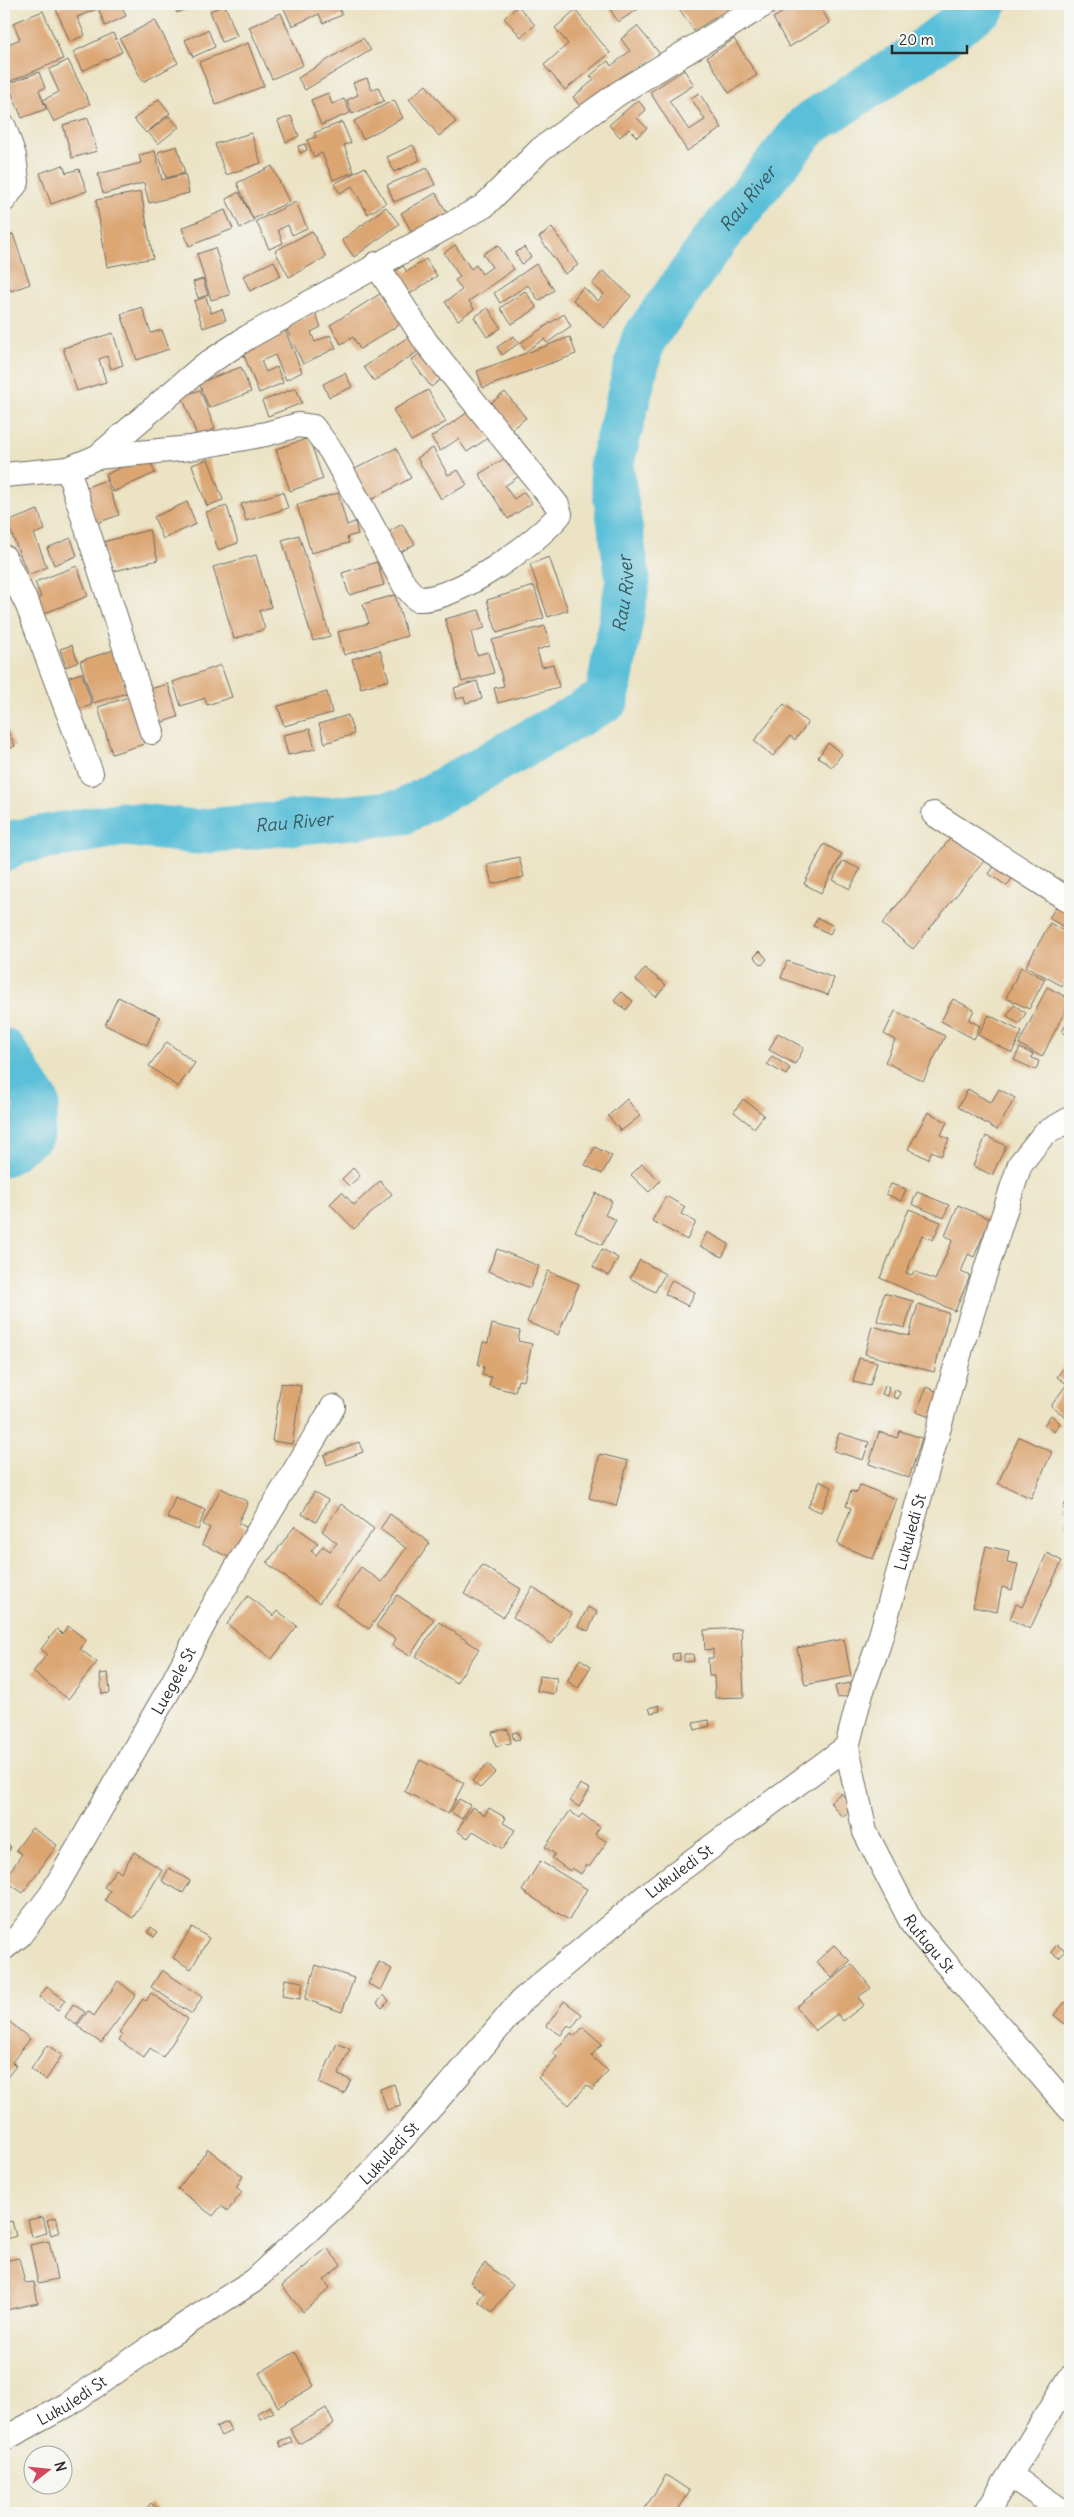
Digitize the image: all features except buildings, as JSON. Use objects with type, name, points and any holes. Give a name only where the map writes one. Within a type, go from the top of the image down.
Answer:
[{"type":"street","points":[[98,457],[202,367],[248,338],[376,264],[484,206],[541,149],[619,93],[765,4]]},
{"type":"street","points":[[4,127],[14,156],[16,182],[4,200]]},
{"type":"street","points":[[4,475],[68,469],[98,457],[190,448],[266,434],[298,425],[313,427],[331,451],[405,586],[417,599],[427,600],[449,593],[514,556],[548,529],[560,514],[557,505],[426,342],[376,264]]},
{"type":"street","points":[[68,469],[152,732]]},
{"type":"street","points":[[4,557],[28,606],[91,773]]},
{"type":"street","points":[[934,814],[1070,902]]},
{"type":"street","name":"Lukuledi St","points":[[4,2439],[67,2405],[163,2339],[253,2281],[369,2175],[432,2106],[521,2001],[657,1887],[847,1747],[860,1696],[878,1646],[963,1341],[1020,1164],[1044,1134],[1070,1119]]},
{"type":"street","name":"Luegele St","points":[[4,1948],[19,1936],[50,1895],[171,1686],[210,1612],[333,1407]]},
{"type":"street","name":"Rufugu St","points":[[847,1747],[865,1832],[913,1925],[1070,2108]]},
{"type":"street","points":[[986,2513],[1011,2476],[1070,2378]]},
{"type":"street","points":[[1011,2476],[1065,2513]]},
{"type":"waterway","name":"Rau River","points":[[4,850],[11,843],[123,824],[197,832],[403,812],[607,699],[628,580],[611,466],[643,340],[717,237],[808,125],[919,54],[985,4]]},
{"type":"waterway","name":"Rau River","points":[[4,1051],[37,1102],[31,1134],[4,1154]]}]
